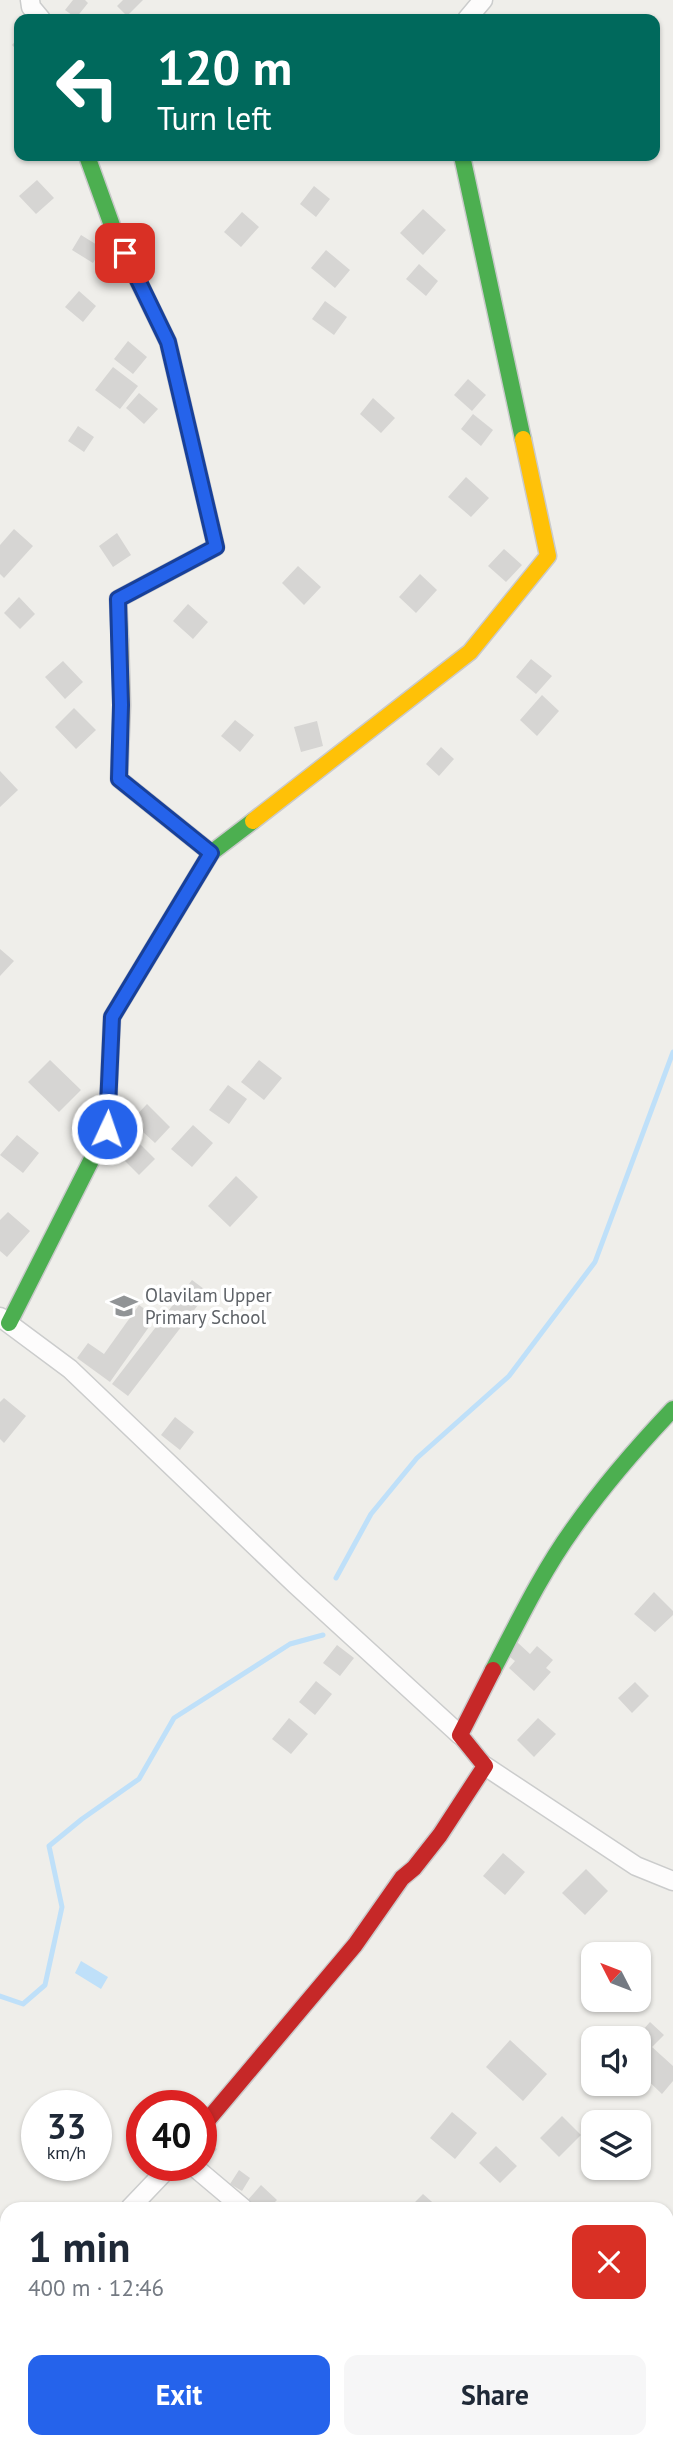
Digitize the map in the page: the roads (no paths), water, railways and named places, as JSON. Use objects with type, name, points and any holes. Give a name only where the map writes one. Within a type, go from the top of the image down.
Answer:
[{"type":"street","points":[[471,14],[483,0]]},
{"type":"street","points":[[89,161],[114,231],[168,342],[216,547],[118,599],[121,705],[119,779],[211,853]]},
{"type":"street","points":[[463,161],[548,556],[470,652],[211,853],[112,1017],[107,1129],[5,1320],[70,1369],[296,1585],[460,1735],[485,1766],[636,1866],[673,1881]]},
{"type":"street","points":[[460,1735],[522,1614],[572,1530],[637,1447],[673,1409]]},
{"type":"street","points":[[217,2109],[355,1945],[402,1878],[414,1868],[440,1835],[485,1766]]},
{"type":"street","points":[[136,2202],[156,2181]]},
{"type":"street","points":[[211,2181],[236,2202]]},
{"type":"water","points":[[81,1961],[108,1977],[101,1989],[75,1973]]},
{"type":"waterway","points":[[336,1578],[371,1514],[417,1458],[509,1376],[595,1262],[673,1052]]},
{"type":"waterway","points":[[0,1996],[23,2004],[45,1985],[62,1907],[49,1846],[139,1779],[174,1718],[290,1644],[323,1635]]},
{"type":"place","name":"Olavilam Upper Primary School","points":[[124,1306]]}]
